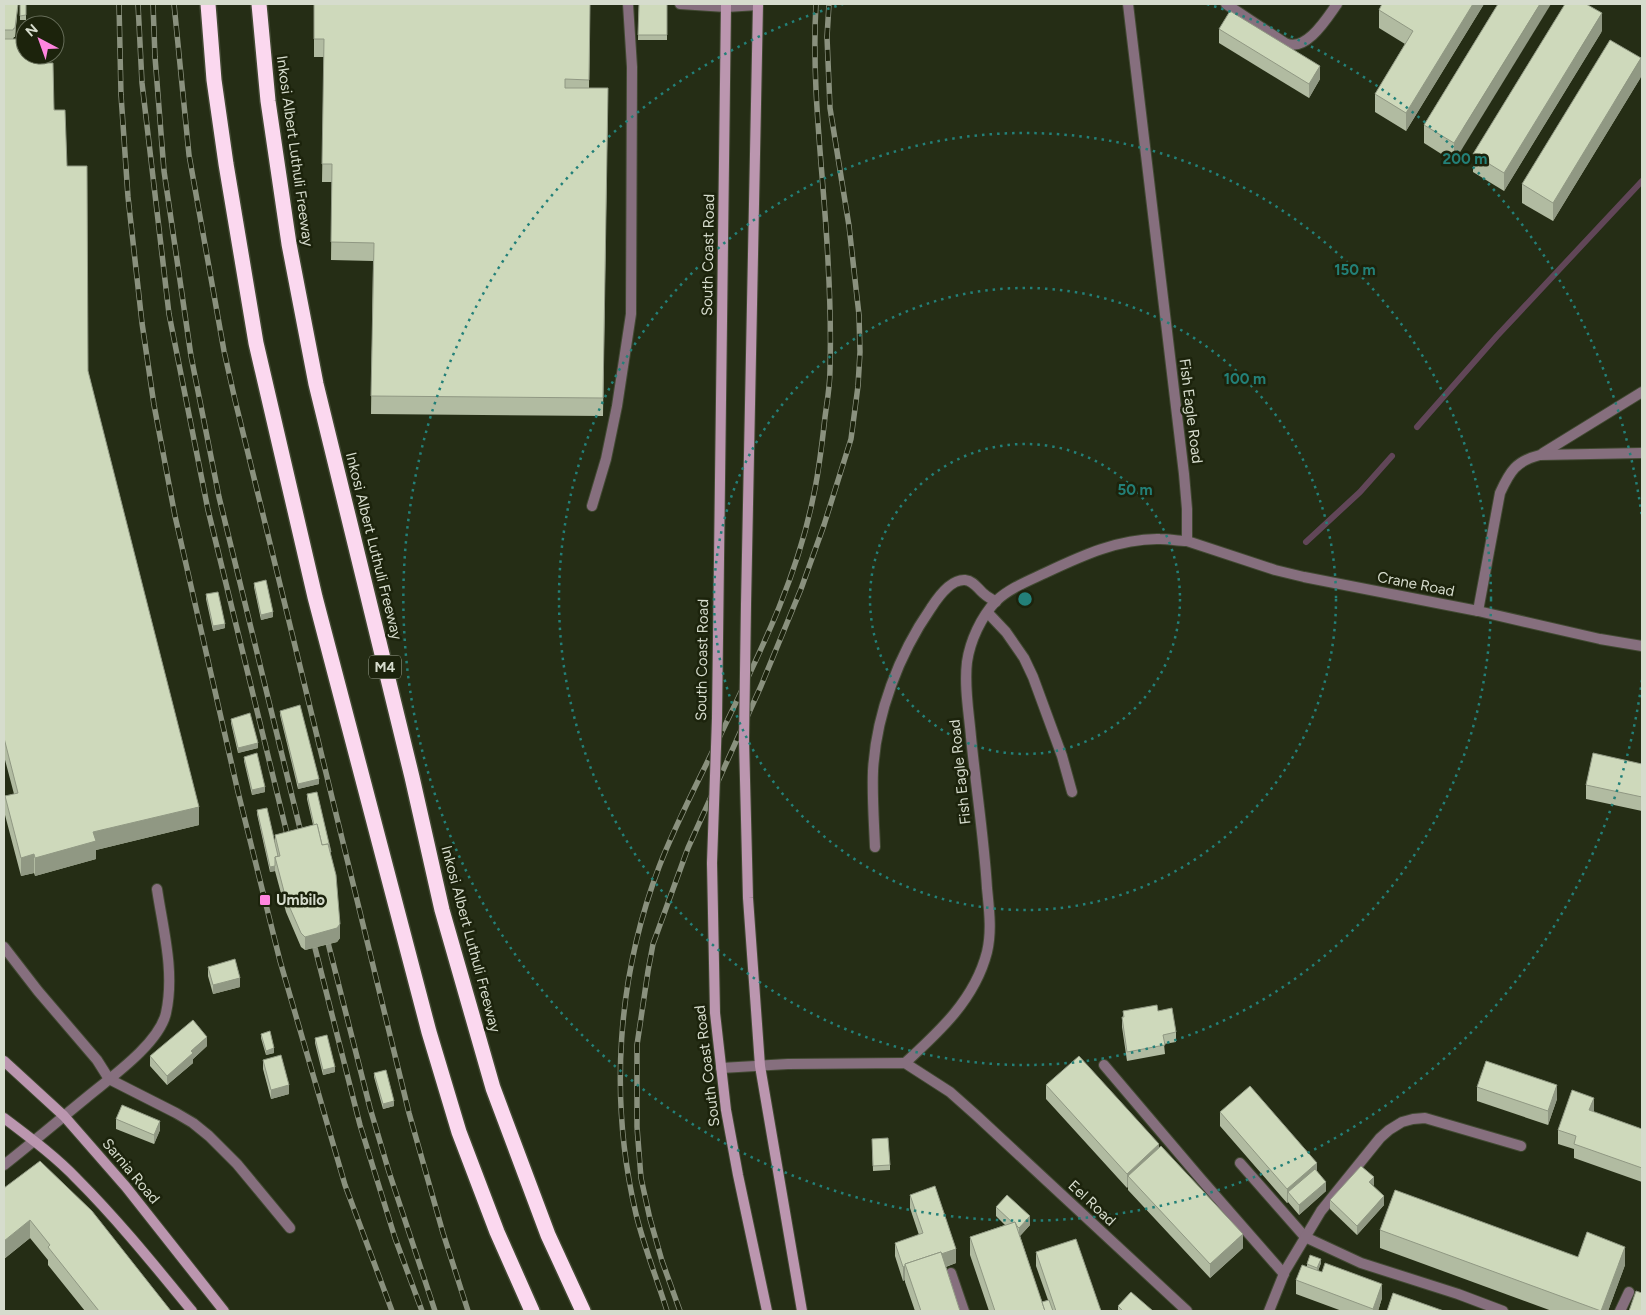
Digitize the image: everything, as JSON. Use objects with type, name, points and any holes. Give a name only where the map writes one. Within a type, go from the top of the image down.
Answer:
[{"type":"highway","points":[[208,4],[216,90],[256,342],[315,597],[429,1032],[459,1132],[497,1232],[532,1311]]},
{"type":"highway","name":"Inkosi Albert Luthuli Freeway","points":[[259,4],[268,101],[289,244],[316,384],[412,777],[442,910],[493,1088],[548,1235],[583,1311]]},
{"type":"street","points":[[592,506],[606,459],[617,406],[631,314],[632,67],[628,4]]},
{"type":"street","points":[[680,4],[726,6],[758,4],[744,740],[748,898],[760,1066],[802,1311]]},
{"type":"street","name":"Fish Eagle Road","points":[[905,1062],[938,1032],[962,1006],[981,971],[989,941],[990,915],[986,866],[966,683],[969,653],[977,629],[996,602],[1013,588],[1089,553],[1132,542],[1159,539],[1187,541],[1184,474],[1128,4]]},
{"type":"street","points":[[1226,4],[1292,46],[1301,44],[1315,33],[1325,22],[1335,4]]},
{"type":"street","name":"South Coast Road","points":[[726,6],[717,718],[712,863],[715,1013],[726,1110],[767,1311]]},
{"type":"street","points":[[1478,612],[1500,493],[1513,469],[1519,463],[1540,455],[1593,424],[1642,392]]},
{"type":"street","points":[[1540,455],[1642,453]]},
{"type":"street","name":"Crane Road","points":[[1187,541],[1275,570],[1600,639],[1642,646]]},
{"type":"street","points":[[875,847],[873,770],[882,712],[888,691],[919,624],[944,592],[954,583],[961,580],[973,582],[982,592],[996,602]]},
{"type":"street","points":[[988,613],[1006,632],[1024,658],[1033,677],[1062,756],[1072,792]]},
{"type":"street","points":[[4,1165],[134,1058],[158,1031],[166,1014],[169,991],[168,959],[157,888]]},
{"type":"street","points":[[4,946],[38,991],[97,1060],[109,1079],[176,1113],[209,1136],[237,1164],[290,1228]]},
{"type":"street","name":"Sarnia Road","points":[[4,1061],[64,1116],[126,1187],[224,1311]]},
{"type":"street","points":[[721,1068],[905,1062]]},
{"type":"street","name":"Eel Road","points":[[905,1062],[950,1092],[1187,1311]]},
{"type":"street","points":[[1104,1065],[1284,1274]]},
{"type":"street","points":[[4,1118],[34,1141],[76,1178],[127,1233],[192,1311]]},
{"type":"street","points":[[1269,1311],[1284,1274],[1305,1237],[1335,1192],[1380,1138],[1389,1130],[1402,1122],[1426,1118],[1520,1146]]},
{"type":"street","points":[[1240,1163],[1305,1237],[1361,1262],[1503,1311]]},
{"type":"street","points":[[951,1273],[964,1311]]},
{"type":"street","points":[[1620,1311],[1629,1292]]},
{"type":"building","points":[[4,4],[18,4],[17,15],[15,15],[15,28],[13,30],[4,30]]},
{"type":"building","points":[[20,4],[26,4],[26,15],[20,15]]},
{"type":"building","points":[[314,4],[590,4],[589,80],[565,79],[565,88],[608,88],[603,398],[371,396],[374,243],[331,242],[332,164],[322,164],[324,39],[314,39]]},
{"type":"building","points":[[639,4],[667,4],[667,35],[638,35]]},
{"type":"building","points":[[1382,4],[1473,4],[1406,113],[1375,94],[1413,31],[1379,10]]},
{"type":"building","points":[[1498,4],[1540,4],[1454,143],[1424,125]]},
{"type":"building","points":[[1565,4],[1586,4],[1602,13],[1504,173],[1473,154]]},
{"type":"building","points":[[1230,11],[1320,66],[1309,84],[1219,29]]},
{"type":"building","points":[[4,39],[15,39],[15,65],[53,65],[54,110],[65,110],[67,166],[87,166],[88,371],[199,807],[93,832],[96,841],[35,858],[34,854],[21,858],[5,796],[18,793],[4,738]]},
{"type":"building","points":[[1610,40],[1641,58],[1553,203],[1522,184]]},
{"type":"building","points":[[266,580],[273,612],[261,615],[254,583]]},
{"type":"building","points":[[218,592],[225,624],[213,626],[206,594]]},
{"type":"building","points":[[300,705],[319,779],[298,784],[280,711]]},
{"type":"building","points":[[250,713],[258,743],[238,748],[231,719]]},
{"type":"building","points":[[257,753],[265,787],[252,790],[244,757]]},
{"type":"building","points":[[1593,753],[1642,764],[1642,797],[1586,785]]},
{"type":"building","points":[[317,792],[331,852],[328,844],[322,845],[317,824],[314,825],[307,794]]},
{"type":"building","points":[[267,808],[278,856],[275,857],[275,866],[270,867],[257,810]]},
{"type":"building","points":[[317,824],[322,845],[328,844],[336,875],[340,924],[337,928],[305,937],[301,933],[286,899],[275,857],[280,856],[275,835]]},
{"type":"building","points":[[235,959],[240,978],[213,985],[208,967]]},
{"type":"building","points":[[1157,1005],[1158,1011],[1172,1008],[1176,1032],[1163,1035],[1165,1045],[1127,1052],[1122,1017],[1124,1017],[1123,1011]]},
{"type":"building","points":[[193,1020],[207,1037],[191,1051],[193,1053],[167,1076],[150,1056]]},
{"type":"building","points":[[270,1031],[274,1048],[266,1051],[261,1034]]},
{"type":"building","points":[[327,1035],[335,1067],[323,1070],[315,1038]]},
{"type":"building","points":[[281,1055],[289,1085],[271,1090],[263,1060]]},
{"type":"building","points":[[1079,1056],[1159,1144],[1127,1174],[1046,1085]]},
{"type":"building","points":[[1486,1061],[1557,1085],[1548,1111],[1477,1087]]},
{"type":"building","points":[[386,1070],[394,1101],[383,1104],[374,1073]]},
{"type":"building","points":[[1250,1086],[1317,1163],[1287,1189],[1220,1112]]},
{"type":"building","points":[[1572,1090],[1594,1098],[1589,1110],[1642,1129],[1642,1168],[1574,1144],[1576,1136],[1558,1130]]},
{"type":"building","points":[[122,1105],[160,1121],[154,1135],[116,1119]]},
{"type":"building","points":[[888,1138],[890,1165],[873,1166],[872,1139]]},
{"type":"building","points":[[1161,1146],[1243,1234],[1210,1264],[1128,1176]]},
{"type":"building","points":[[40,1161],[92,1211],[171,1311],[99,1311],[48,1247],[50,1245],[30,1220],[4,1241],[4,1188]]},
{"type":"building","points":[[1361,1166],[1374,1177],[1369,1182],[1384,1196],[1357,1226],[1330,1200]]},
{"type":"building","points":[[1315,1169],[1326,1182],[1299,1205],[1288,1192]]},
{"type":"building","points":[[935,1186],[956,1249],[905,1264],[903,1267],[895,1243],[923,1233],[910,1195]]},
{"type":"building","points":[[1395,1190],[1578,1257],[1587,1232],[1625,1247],[1601,1311],[1380,1230]]},
{"type":"building","points":[[1007,1195],[1030,1216],[1019,1228],[1015,1222],[1013,1223],[996,1207]]},
{"type":"building","points":[[1015,1222],[1045,1311],[995,1311],[970,1237]]},
{"type":"building","points":[[1076,1239],[1101,1311],[1056,1311],[1036,1252]]},
{"type":"building","points":[[941,1252],[960,1311],[921,1311],[905,1264]]},
{"type":"building","points":[[1310,1255],[1321,1259],[1317,1268],[1307,1264]]},
{"type":"building","points":[[1325,1263],[1382,1284],[1373,1309],[1296,1280],[1302,1265],[1322,1272]]},
{"type":"building","points":[[1636,1291],[1642,1293],[1642,1311],[1629,1311]]},
{"type":"building","points":[[1131,1292],[1153,1311],[1123,1311],[1118,1306]]},
{"type":"building","points":[[1393,1293],[1444,1311],[1387,1311]]},
{"type":"building","points":[[1049,1300],[1053,1311],[1045,1311],[1042,1302]]},
{"type":"waterway","points":[[1417,427],[1497,336],[1642,181]]},
{"type":"waterway","points":[[1306,542],[1360,492],[1392,456]]},
{"type":"railway","points":[[119,4],[121,95],[128,197],[142,323],[154,405],[175,516],[238,792],[280,961],[345,1185],[392,1311]]},
{"type":"railway","points":[[138,4],[142,83],[169,314],[208,510],[290,846]]},
{"type":"railway","points":[[153,4],[164,171],[191,356],[219,497],[303,841]]},
{"type":"railway","points":[[174,4],[189,155],[224,351],[235,400],[409,1113],[443,1233],[468,1311]]},
{"type":"railway","points":[[667,1311],[636,1214],[622,1127],[620,1083],[626,995],[645,909],[659,867],[680,818],[774,621],[806,530],[815,488],[830,376],[830,302],[815,68],[816,4]]},
{"type":"railway","points":[[680,1311],[662,1261],[641,1178],[637,1127],[637,1045],[653,944],[688,848],[761,686],[801,589],[824,525],[851,439],[858,386],[860,352],[859,315],[849,226],[830,108],[827,37],[829,4]]},
{"type":"railway","points":[[325,931],[370,1108],[435,1311]]},
{"type":"railway","points":[[312,936],[360,1125],[395,1238],[422,1311]]},
{"type":"place","name":"Umbilo","points":[[265,900]]}]
